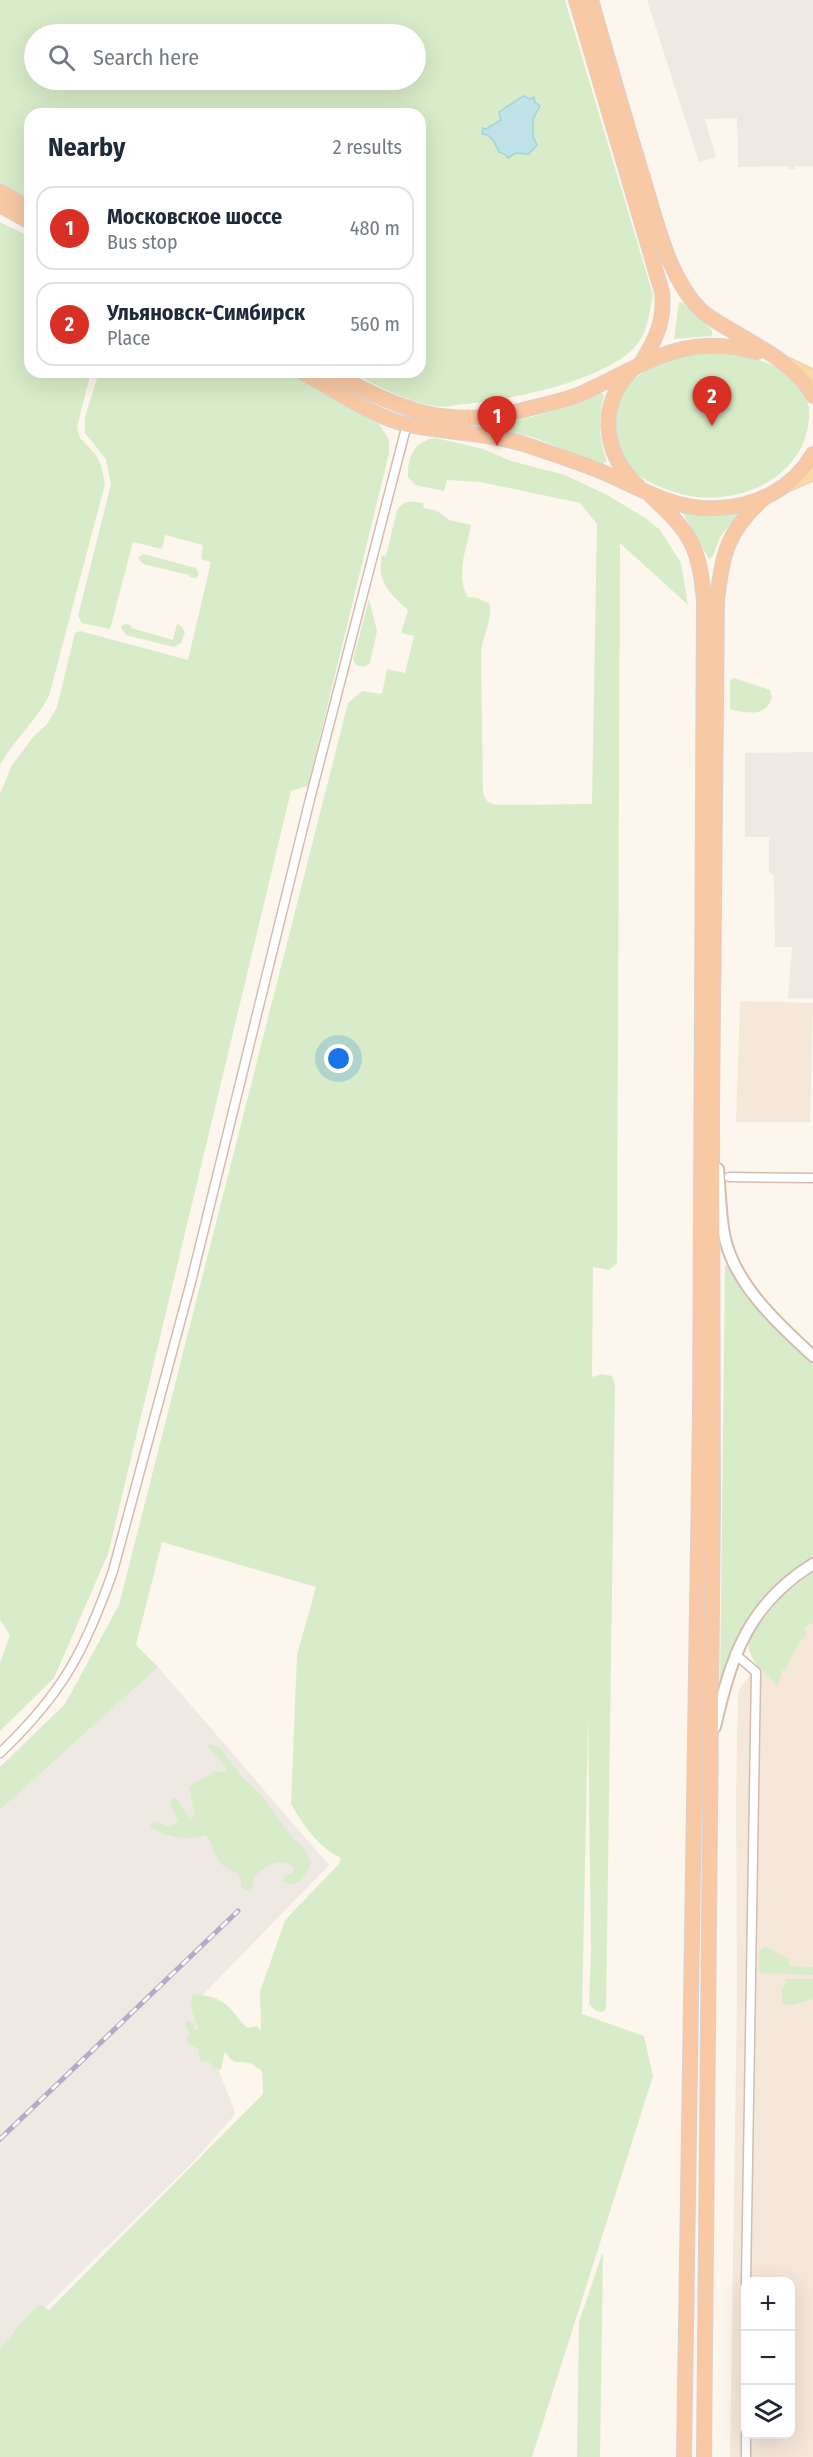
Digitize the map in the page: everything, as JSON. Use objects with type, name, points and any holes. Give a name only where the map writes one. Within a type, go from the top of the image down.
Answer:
[{"type":"highway","points":[[576,0],[662,292],[662,323],[653,345],[638,365],[624,378],[613,397],[607,420],[607,431],[611,449],[619,464],[685,530],[697,552],[704,602],[703,783],[708,893],[712,1109],[713,1498],[704,2457]]},
{"type":"highway","points":[[591,0],[648,192],[672,266],[681,286],[704,313],[798,374],[813,396]]},
{"type":"highway","points":[[0,192],[24,205]]},
{"type":"highway","points":[[0,205],[24,219]]},
{"type":"highway","points":[[342,378],[373,395],[402,407],[444,418],[478,418],[516,412],[578,395],[665,353],[705,345],[736,347],[777,359]]},
{"type":"highway","points":[[313,378],[373,411],[406,424],[460,431],[525,445],[606,474],[647,494],[696,508],[742,506],[765,497],[788,484],[813,454]]},
{"type":"highway","points":[[684,2457],[708,893],[717,600],[721,564],[736,527],[765,497]]},
{"type":"main road","points":[[777,359],[813,377]]},
{"type":"main road","points":[[788,484],[813,473]]},
{"type":"street","points":[[0,1754],[34,1720],[67,1676],[96,1618],[113,1571],[199,1248],[406,424]]},
{"type":"street","points":[[712,1109],[724,1235],[731,1254],[753,1292],[813,1356]]},
{"type":"street","points":[[729,1177],[813,1178]]},
{"type":"street","points":[[710,1748],[735,1654],[753,1621],[785,1584],[813,1564]]},
{"type":"street","points":[[735,1654],[756,1672],[746,2277]]},
{"type":"street","points":[[746,2439],[746,2457]]},
{"type":"shaded area","points":[[647,0],[813,0],[813,166],[795,166],[795,169],[788,169],[788,166],[738,167],[737,118],[705,119],[716,157],[699,162]]},
{"type":"shaded area","points":[[813,752],[813,998],[788,998],[792,947],[775,947],[774,876],[769,872],[769,837],[745,837],[745,753]]},
{"type":"shaded area","points":[[740,1001],[813,1003],[810,1122],[736,1122]]},
{"type":"shaded area","points":[[813,1594],[813,2457],[730,2457],[737,1994],[738,1691],[809,1596]]},
{"type":"shaded area","points":[[158,1667],[329,1865],[193,2005],[235,2112],[232,2118],[192,2163],[0,2352],[0,1810]]},
{"type":"green space","points":[[0,0],[565,0],[653,295],[641,339],[628,353],[609,366],[586,377],[560,385],[507,398],[446,407],[425,404],[403,397],[363,378],[426,378],[426,108],[24,108],[24,197],[0,184]]},
{"type":"green space","points":[[0,222],[24,234],[24,378],[89,378],[77,427],[80,438],[96,455],[101,465],[105,484],[49,696],[0,765]]},
{"type":"green space","points":[[679,302],[683,303],[712,330],[712,336],[674,339]]},
{"type":"green space","points":[[695,352],[729,354],[762,361],[773,366],[783,371],[795,382],[809,407],[807,431],[799,452],[785,469],[768,482],[749,491],[706,498],[685,495],[648,481],[625,462],[620,452],[616,441],[615,425],[623,394],[631,383],[652,367]]},
{"type":"green space","points":[[97,378],[297,378],[379,424],[389,440],[389,453],[308,786],[291,791],[108,1554],[54,1678],[0,1731],[0,1663],[10,1635],[0,1620],[0,794],[12,765],[34,736],[47,724],[57,707],[75,633],[80,631],[188,660],[211,562],[201,559],[203,545],[165,535],[162,549],[133,542],[110,629],[82,623],[78,616],[111,484],[106,459],[85,433],[85,417]]},
{"type":"green space","points":[[600,392],[604,395],[600,420],[602,444],[607,461],[603,464],[532,437],[475,426],[539,415]]},
{"type":"green space","points":[[436,438],[483,449],[511,461],[565,475],[607,495],[647,519],[660,530],[681,563],[688,605],[620,543],[617,1263],[609,1270],[593,1267],[592,1377],[602,1374],[612,1376],[615,1384],[606,2009],[603,2012],[596,2011],[589,2004],[591,1951],[588,1717],[582,2014],[644,2036],[653,2076],[532,2457],[0,2457],[0,2348],[37,2307],[42,2305],[49,2310],[263,2094],[262,2070],[251,2064],[233,2061],[225,2051],[221,2070],[214,2068],[209,2062],[200,2060],[198,2049],[188,2043],[187,2038],[190,2034],[185,2025],[187,2021],[193,2023],[195,2030],[198,2030],[192,2008],[193,1995],[211,1997],[222,2002],[248,2028],[257,2026],[261,2031],[260,1992],[285,1920],[339,1864],[341,1858],[333,1854],[312,1835],[291,1804],[297,1655],[316,1587],[162,1542],[136,1645],[158,1667],[0,1810],[0,1767],[65,1704],[119,1605],[348,703],[362,691],[382,694],[387,669],[405,673],[414,636],[401,633],[408,610],[386,586],[381,564],[382,555],[386,556],[397,510],[406,502],[423,503],[424,508],[437,511],[449,520],[471,525],[463,561],[464,589],[468,597],[478,598],[490,604],[490,616],[481,651],[483,793],[487,801],[496,805],[592,804],[597,524],[580,503],[571,501],[480,482],[447,480],[444,491],[415,485],[408,477],[411,456],[423,442]]},
{"type":"green space","points":[[681,510],[741,510],[720,537],[713,556],[709,559]]},
{"type":"green space","points":[[143,554],[196,568],[199,574],[196,578],[189,577],[189,575],[143,564],[138,558]]},
{"type":"green space","points":[[369,599],[377,631],[370,663],[364,667],[356,665],[353,660]]},
{"type":"green space","points":[[126,624],[131,625],[131,628],[173,640],[177,624],[185,632],[181,643],[174,647],[126,635],[121,628]]},
{"type":"green space","points":[[734,678],[770,690],[772,697],[769,704],[755,712],[730,709],[730,680]]},
{"type":"green space","points":[[727,1265],[767,1317],[813,1364],[813,1556],[778,1581],[752,1611],[733,1646],[720,1686],[725,1266]]},
{"type":"green space","points":[[813,1572],[813,1623],[804,1628],[807,1635],[798,1644],[785,1670],[782,1670],[778,1686],[753,1659],[750,1653],[749,1638],[782,1595]]},
{"type":"green space","points":[[210,1744],[221,1749],[242,1777],[262,1796],[293,1839],[302,1845],[311,1861],[308,1871],[298,1882],[289,1884],[284,1882],[284,1877],[294,1871],[293,1867],[283,1862],[268,1866],[254,1876],[253,1887],[248,1891],[241,1887],[239,1876],[235,1872],[221,1864],[205,1835],[191,1838],[177,1837],[150,1826],[153,1821],[169,1827],[178,1821],[170,1804],[172,1799],[176,1798],[191,1818],[195,1816],[189,1787],[215,1771],[224,1772],[226,1769],[208,1746]]},
{"type":"green space","points":[[765,1946],[789,1959],[789,1966],[813,1967],[813,1975],[761,1973],[759,1951]]},
{"type":"green space","points":[[785,1979],[813,1979],[813,1999],[791,2005],[782,2004],[782,1988],[787,1983]]},
{"type":"green space","points":[[602,2254],[600,2457],[577,2457],[579,2322]]},
{"type":"water","points":[[523,96],[530,99],[534,97],[535,102],[540,106],[533,119],[533,137],[537,145],[529,154],[516,153],[508,158],[499,152],[491,138],[482,134],[483,128],[486,129],[501,120],[499,112]]},
{"type":"railway","points":[[0,2139],[238,1911]]},
{"type":"place","name":"Ульяновск-Симбирск","points":[[712,426]]},
{"type":"place","name":"Московское шоссе","points":[[497,446]]}]
